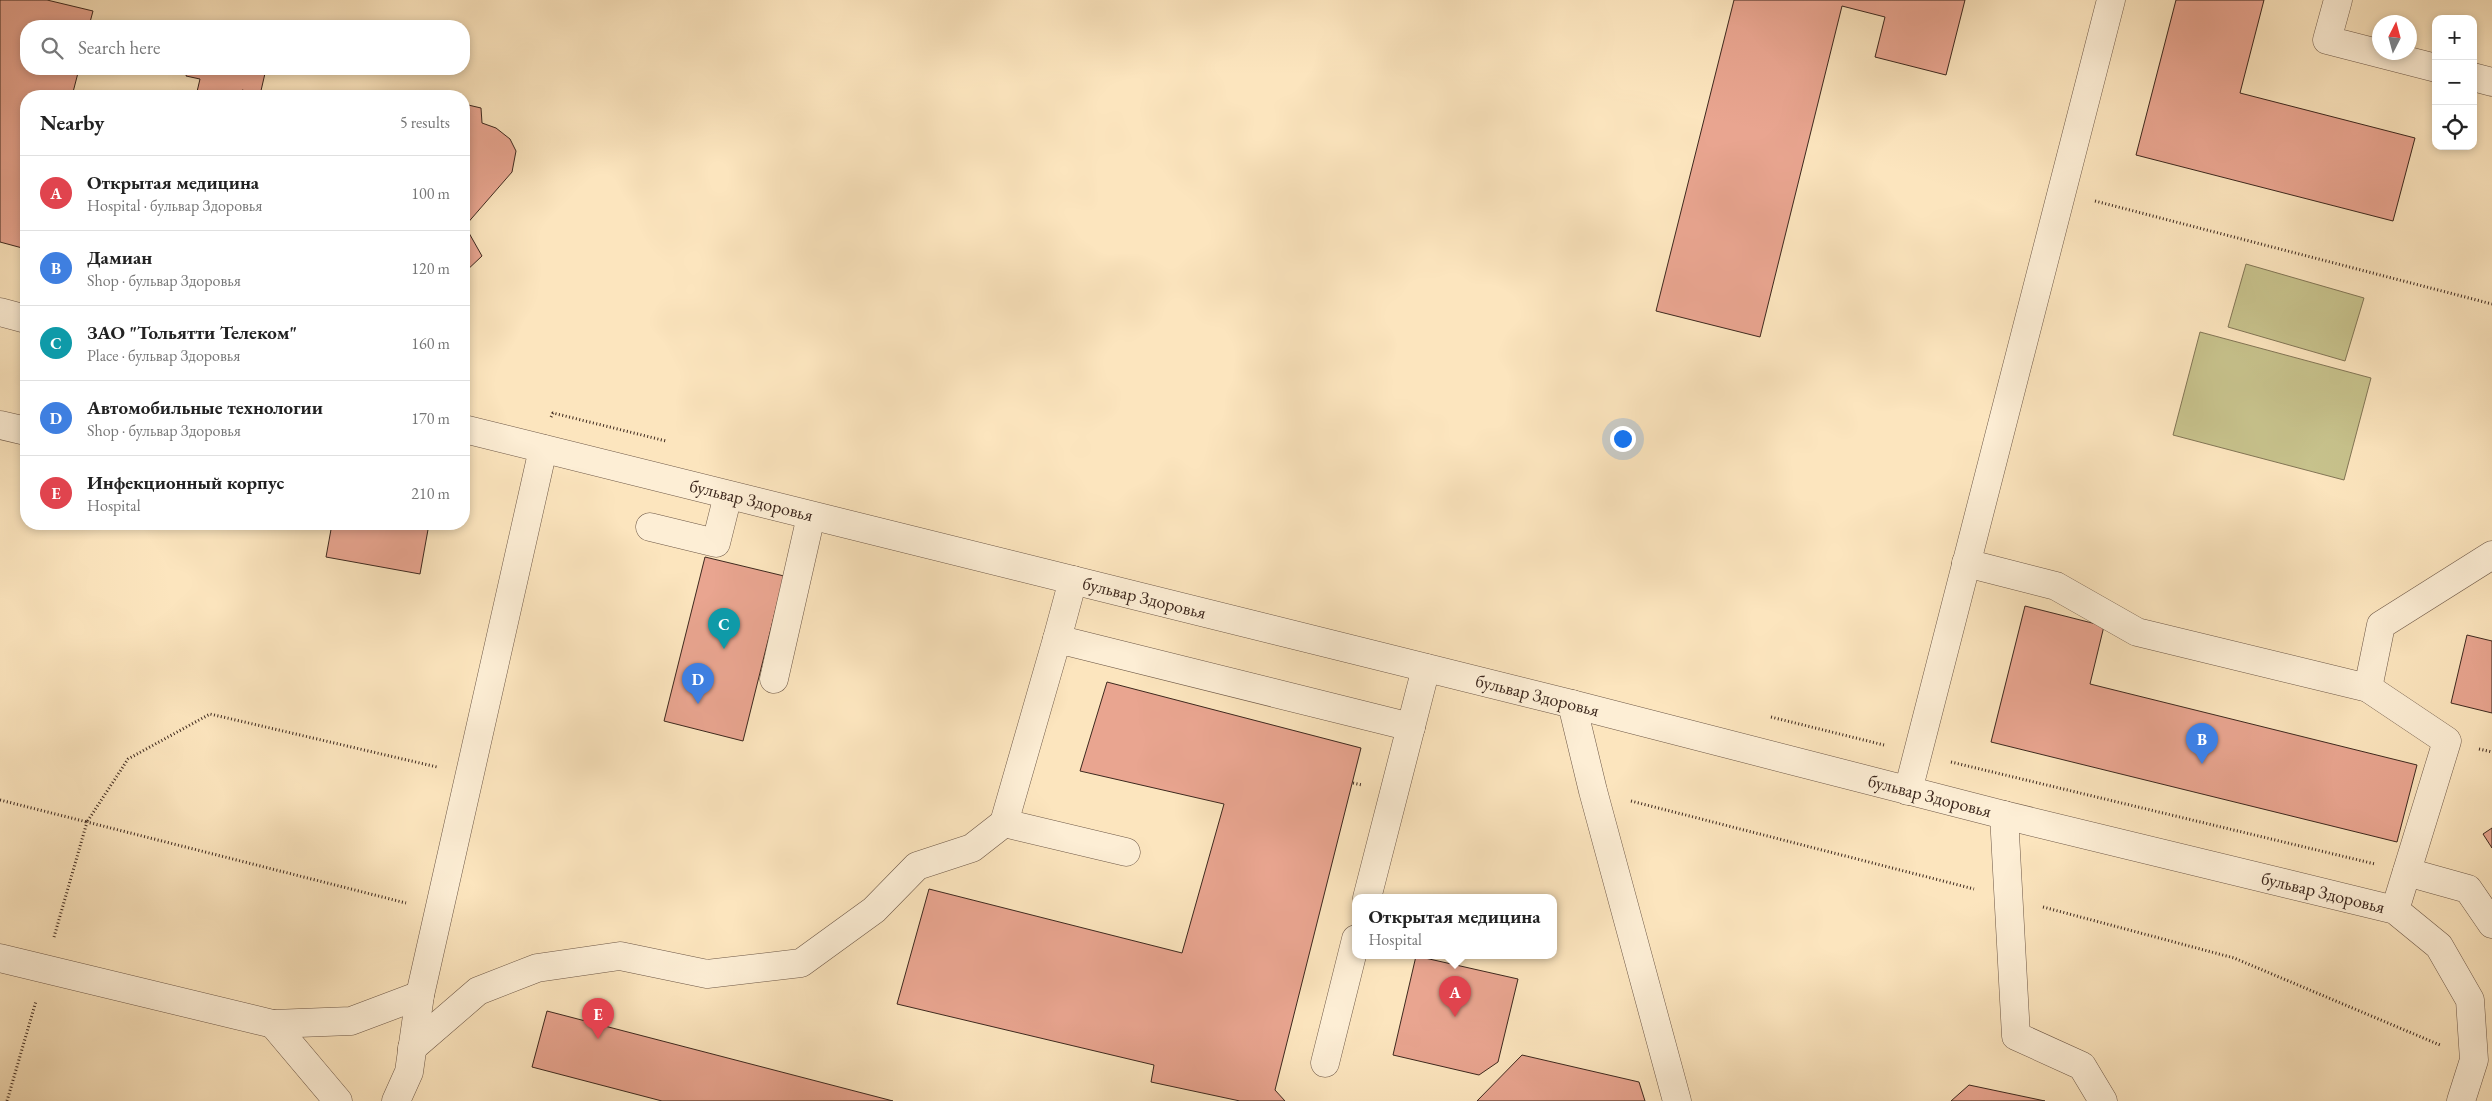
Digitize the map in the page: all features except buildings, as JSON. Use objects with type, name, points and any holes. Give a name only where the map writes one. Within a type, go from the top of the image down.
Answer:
[{"type":"street","points":[[1908,791],[2060,192],[2111,0]]},
{"type":"street","points":[[2338,0],[2327,40],[2432,67]]},
{"type":"street","points":[[2477,78],[2492,82]]},
{"type":"street","points":[[0,312],[20,317]]},
{"type":"street","points":[[0,425],[20,430]]},
{"type":"street","name":"бульвар Здоровья","points":[[470,431],[1572,704],[2004,815],[2395,910],[2439,946],[2470,1000],[2474,1060],[2461,1101]]},
{"type":"street","points":[[396,1101],[409,1072],[420,995],[543,449]]},
{"type":"street","points":[[650,526],[716,543],[728,495]]},
{"type":"street","points":[[774,679],[811,516]]},
{"type":"street","points":[[2368,688],[2381,625],[2492,555]]},
{"type":"street","points":[[1966,563],[2056,586],[2137,632],[2368,688],[2447,741],[2395,910]]},
{"type":"street","points":[[412,1048],[478,991],[537,968],[620,956],[707,974],[801,964],[874,910],[917,866],[972,848],[1004,823],[1073,580]]},
{"type":"street","points":[[1057,639],[1411,728]]},
{"type":"street","points":[[1368,894],[1426,668]]},
{"type":"street","points":[[1572,704],[1593,791],[1677,1101]]},
{"type":"street","points":[[2004,815],[2016,1036],[2082,1066],[2103,1101]]},
{"type":"street","points":[[1004,823],[1126,852]]},
{"type":"street","points":[[2407,872],[2468,889],[2492,924]]},
{"type":"street","points":[[1324,1062],[1352,954]]},
{"type":"street","points":[[0,958],[273,1024],[351,1021],[420,995]]},
{"type":"street","points":[[2470,1000],[2492,1033]]},
{"type":"street","points":[[273,1024],[338,1101]]},
{"type":"path","points":[[2060,192],[2492,304]]},
{"type":"path","points":[[7,1101],[87,822],[128,760],[210,714],[470,775]]},
{"type":"path","points":[[0,800],[439,911]]},
{"type":"shaded area","points":[[2246,264],[2364,298],[2345,361],[2228,327]]},
{"type":"shaded area","points":[[2200,332],[2371,378],[2344,480],[2173,435]]},
{"type":"place","name":"ЗАО \"Тольятти Телеком\"","points":[[724,649]]},
{"type":"place","name":"Автомобильные технологии","points":[[698,704]]},
{"type":"place","name":"Дамиан","points":[[2202,764]]},
{"type":"place","name":"Открытая медицина","points":[[1455,1017]]},
{"type":"place","name":"Инфекционный корпус","points":[[598,1039]]}]
